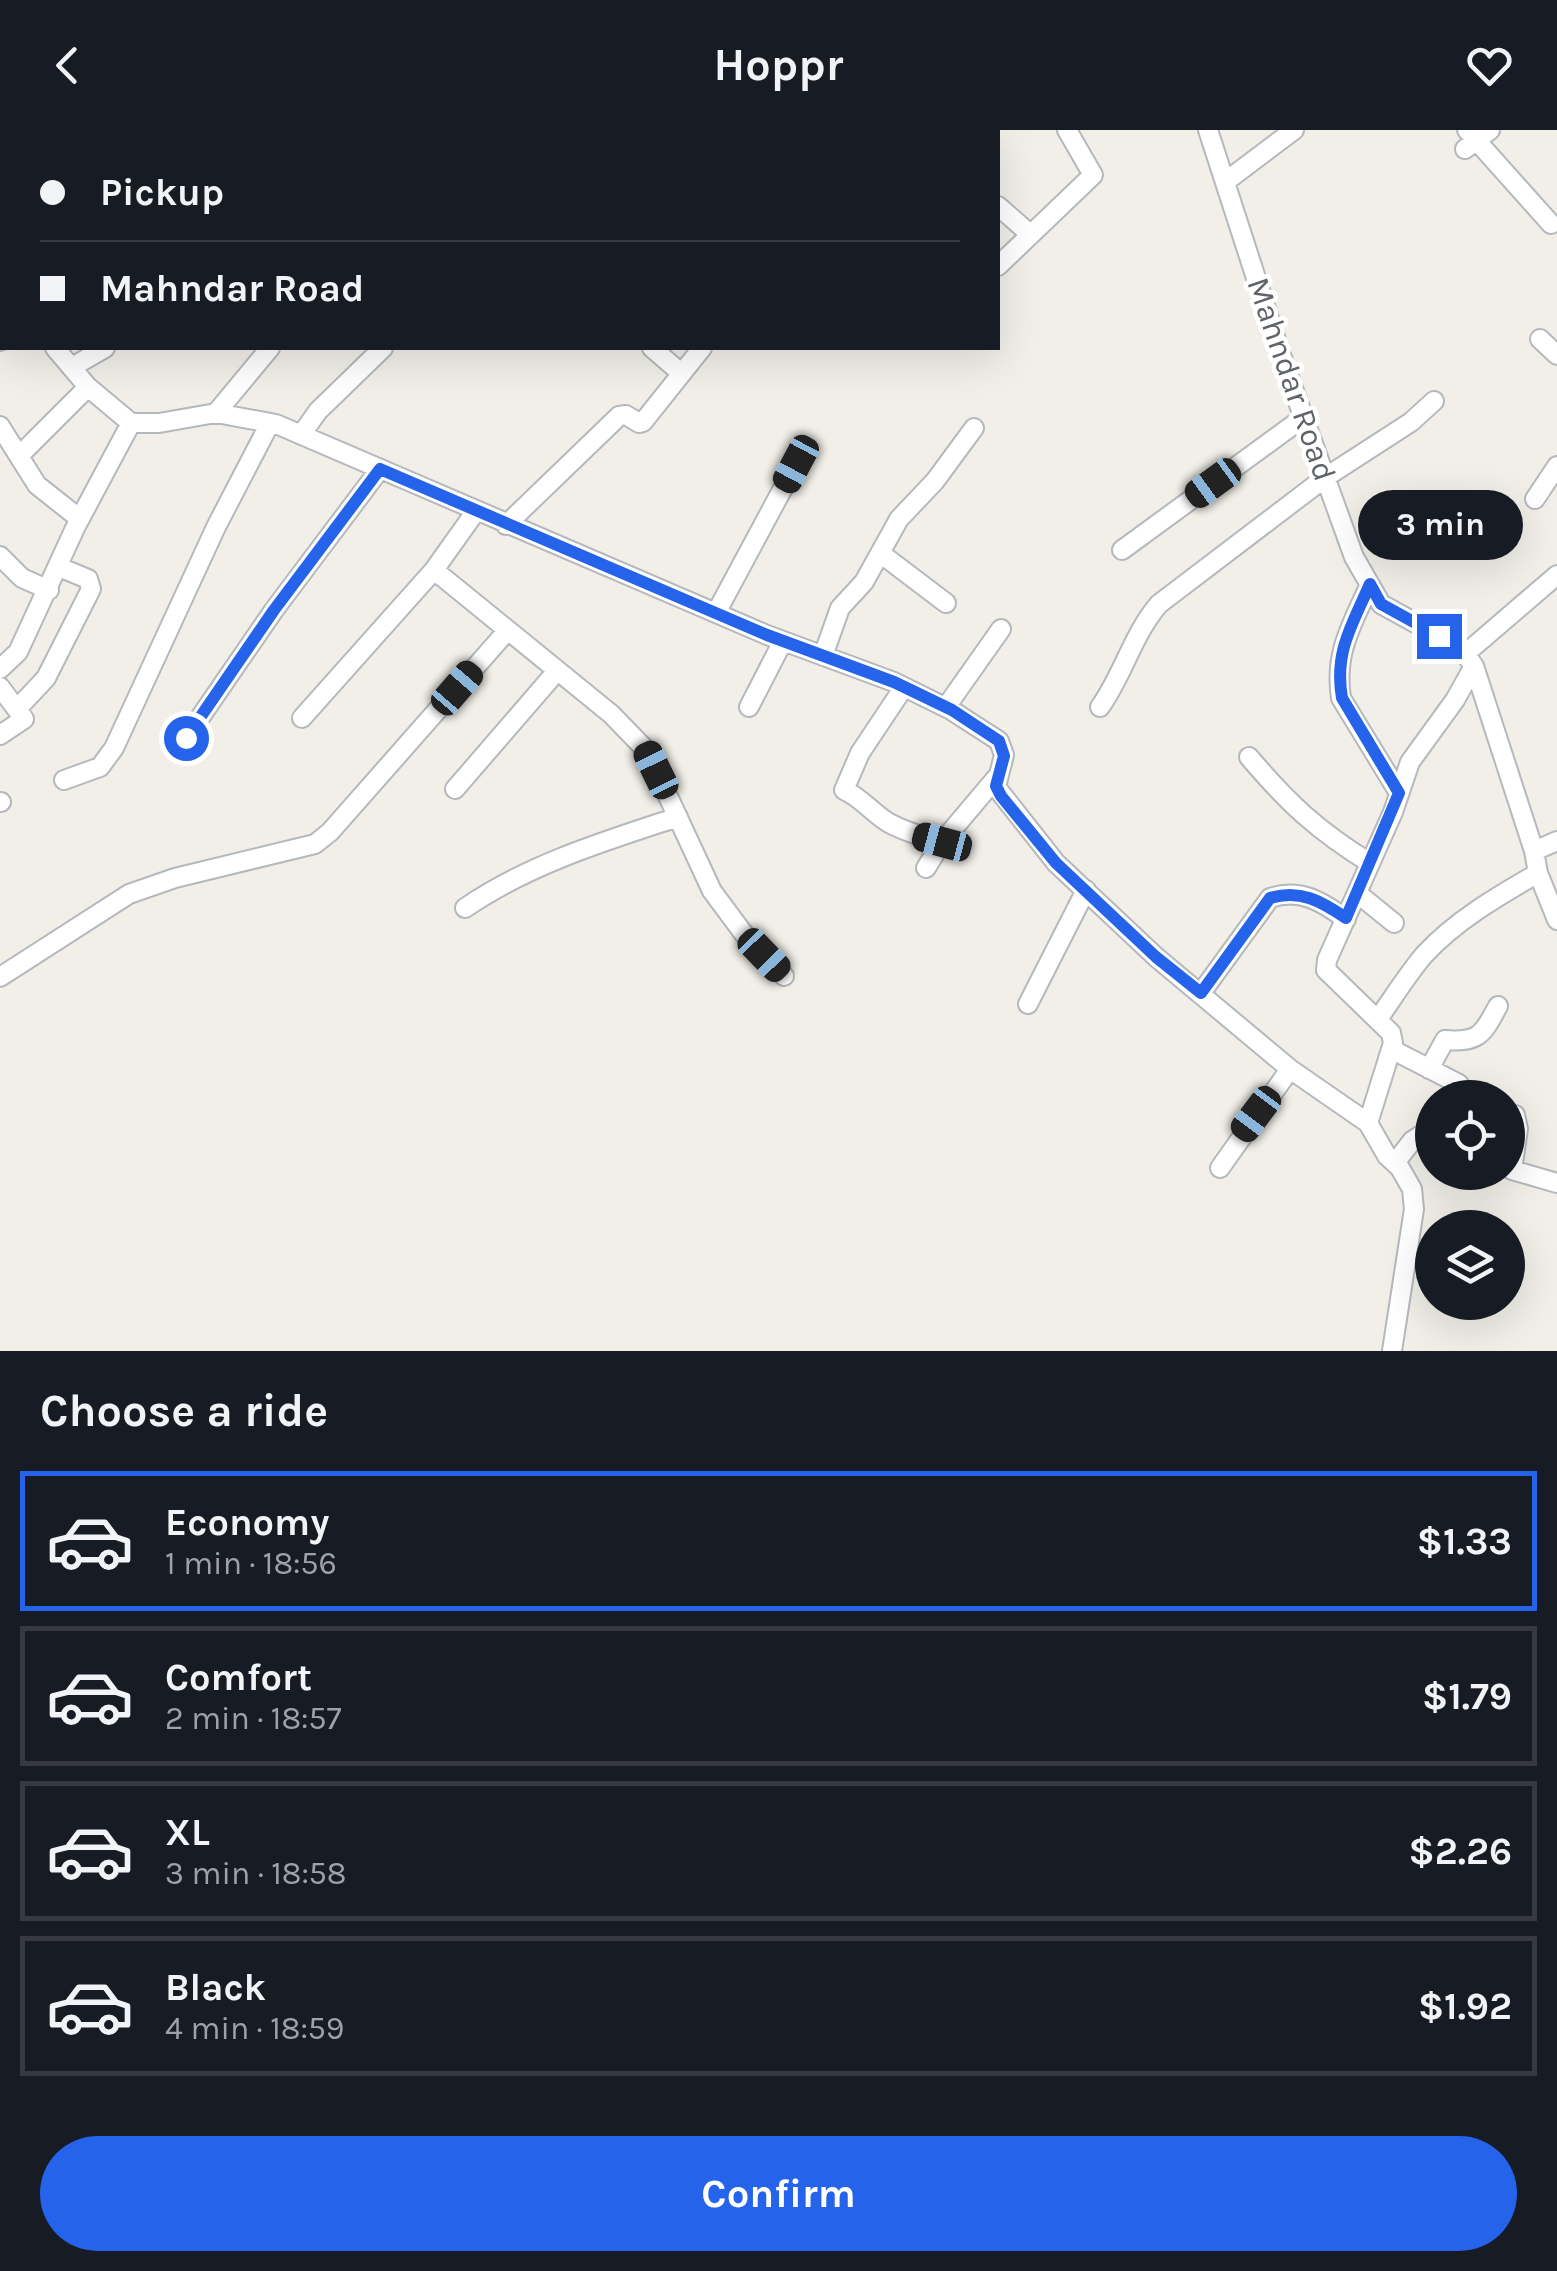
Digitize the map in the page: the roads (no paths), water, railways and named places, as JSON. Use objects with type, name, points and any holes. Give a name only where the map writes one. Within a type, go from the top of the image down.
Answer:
[{"type":"street","points":[[1000,264],[1090,182],[1094,174],[1067,130]]},
{"type":"street","points":[[1210,136],[1228,130]]},
{"type":"street","points":[[1225,182],[1294,130]]},
{"type":"street","name":"Mahndar Road","points":[[1210,136],[1354,557],[1381,604],[1439,636],[1470,660]]},
{"type":"street","points":[[1475,138],[1551,224]]},
{"type":"street","points":[[1000,208],[1030,234]]},
{"type":"street","points":[[1540,339],[1557,355]]},
{"type":"street","points":[[58,350],[88,387],[131,423],[158,423],[216,413],[270,423],[716,614],[904,686],[999,741],[1004,756],[996,786],[1056,863],[1156,957],[1290,1069],[1368,1123],[1386,1156],[1412,1189],[1414,1209],[1392,1351]]},
{"type":"street","points":[[72,367],[102,350]]},
{"type":"street","points":[[216,413],[268,350]]},
{"type":"street","points":[[300,434],[318,411],[382,350]]},
{"type":"street","points":[[654,350],[682,373]]},
{"type":"street","points":[[506,525],[619,416],[643,422],[700,350]]},
{"type":"street","points":[[20,456],[88,387]]},
{"type":"street","points":[[1100,707],[1144,625],[1160,604],[1326,477],[1412,422],[1434,401]]},
{"type":"street","points":[[1122,550],[1304,417]]},
{"type":"street","points":[[0,669],[18,652],[80,519],[131,423]]},
{"type":"street","points":[[64,780],[100,767],[114,748],[216,527],[270,423]]},
{"type":"street","points":[[0,426],[48,496],[80,519]]},
{"type":"street","points":[[822,656],[840,608],[864,582],[899,519],[928,490],[974,428]]},
{"type":"street","points":[[716,614],[796,464]]},
{"type":"street","points":[[1535,499],[1557,466]]},
{"type":"street","points":[[186,738],[274,610],[380,469]]},
{"type":"street","points":[[302,718],[434,570],[476,511]]},
{"type":"street","points":[[880,553],[946,603]]},
{"type":"street","points":[[0,556],[22,578],[49,590]]},
{"type":"street","points":[[17,709],[46,678],[91,589],[88,579],[59,567]]},
{"type":"street","points":[[434,570],[611,714],[647,751],[712,891],[744,934],[784,976]]},
{"type":"street","points":[[1368,1123],[1391,1049],[1391,1033],[1326,970],[1410,762],[1455,700],[1470,660],[1557,575]]},
{"type":"street","points":[[1370,584],[1339,654],[1339,683],[1342,698],[1399,793]]},
{"type":"street","points":[[946,708],[1001,629]]},
{"type":"street","points":[[0,977],[129,894],[175,878],[316,844],[508,630]]},
{"type":"street","points":[[748,707],[783,641]]},
{"type":"street","points":[[1470,660],[1538,873],[1557,920]]},
{"type":"street","points":[[455,789],[558,671]]},
{"type":"street","points":[[0,686],[24,719],[0,735]]},
{"type":"street","points":[[904,686],[863,748],[844,790],[858,796],[887,822],[942,842]]},
{"type":"street","points":[[1249,758],[1324,834],[1370,864]]},
{"type":"street","points":[[926,868],[942,842],[996,778]]},
{"type":"street","points":[[465,908],[521,876],[612,838],[678,817]]},
{"type":"street","points":[[1534,851],[1557,841]]},
{"type":"street","points":[[1378,1019],[1437,943],[1496,897],[1538,873]]},
{"type":"street","points":[[1028,1004],[1086,890]]},
{"type":"street","points":[[1357,893],[1394,923]]},
{"type":"street","points":[[1201,993],[1270,898],[1301,894],[1346,918]]},
{"type":"street","points":[[1429,1069],[1445,1040],[1461,1042],[1476,1037],[1485,1030],[1498,1006]]},
{"type":"street","points":[[1391,1049],[1450,1080]]},
{"type":"street","points":[[1220,1168],[1290,1069]]},
{"type":"street","points":[[1395,1164],[1415,1138]]},
{"type":"street","points":[[1525,1174],[1557,1183]]}]
